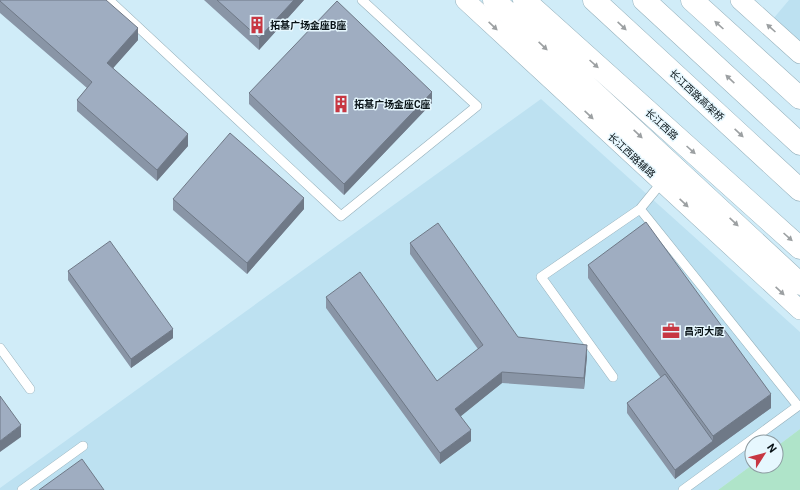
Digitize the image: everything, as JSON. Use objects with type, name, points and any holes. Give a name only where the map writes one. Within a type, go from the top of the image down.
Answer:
[{"type":"highway","points":[[494,0],[800,284]]},
{"type":"highway","name":"长江西路","points":[[524,0],[800,248]]},
{"type":"highway","name":"长江西路高架桥","points":[[594,0],[800,190]]},
{"type":"highway","points":[[644,0],[800,144]]},
{"type":"highway","points":[[692,0],[800,98]]},
{"type":"highway","points":[[715,0],[800,78]]},
{"type":"street","name":"长江西路辅路","points":[[465,0],[800,310]]},
{"type":"street","points":[[740,0],[800,54]]},
{"type":"lane","points":[[109,0],[341,216],[477,106],[362,0]]},
{"type":"lane","points":[[613,377],[541,277],[640,209],[662,182]]},
{"type":"lane","points":[[640,209],[798,406],[683,490]]},
{"type":"lane","points":[[0,348],[30,389]]},
{"type":"lane","points":[[22,490],[83,446]]},
{"type":"shaded area","points":[[789,0],[800,0],[800,54],[768,25]]},
{"type":"shaded area","points":[[541,99],[800,332],[800,429],[784,441],[784,434],[744,434],[744,471],[718,490],[0,490],[0,488]]},
{"type":"green space","points":[[800,429],[800,490],[718,490],[744,471],[744,474],[784,474],[784,441]]},
{"type":"building","points":[[0,0],[106,0],[138,28],[107,63],[188,134],[157,170],[77,100],[92,82]]},
{"type":"building","points":[[217,0],[294,0],[259,38]]},
{"type":"building","name":"拓基广场金座C座","points":[[337,1],[432,92],[344,184],[249,93]]},
{"type":"building","points":[[230,133],[304,198],[247,263],[173,199]]},
{"type":"building","name":"昌河大厦","points":[[646,222],[771,394],[713,436],[588,265]]},
{"type":"building","points":[[438,223],[518,337],[587,345],[584,378],[502,372],[455,409],[471,430],[440,453],[326,297],[360,272],[437,381],[483,345],[410,243]]},
{"type":"building","points":[[110,241],[173,329],[131,359],[68,271]]},
{"type":"building","points":[[665,374],[713,441],[675,470],[627,403]]},
{"type":"building","points":[[0,396],[21,425],[0,441]]},
{"type":"building","points":[[82,459],[104,490],[39,490]]},
{"type":"place","name":"拓基广场金座B座","points":[[257,25]]},
{"type":"place","name":"拓基广场金座C座","points":[[341,104]]},
{"type":"place","name":"昌河大厦","points":[[671,331]]}]
